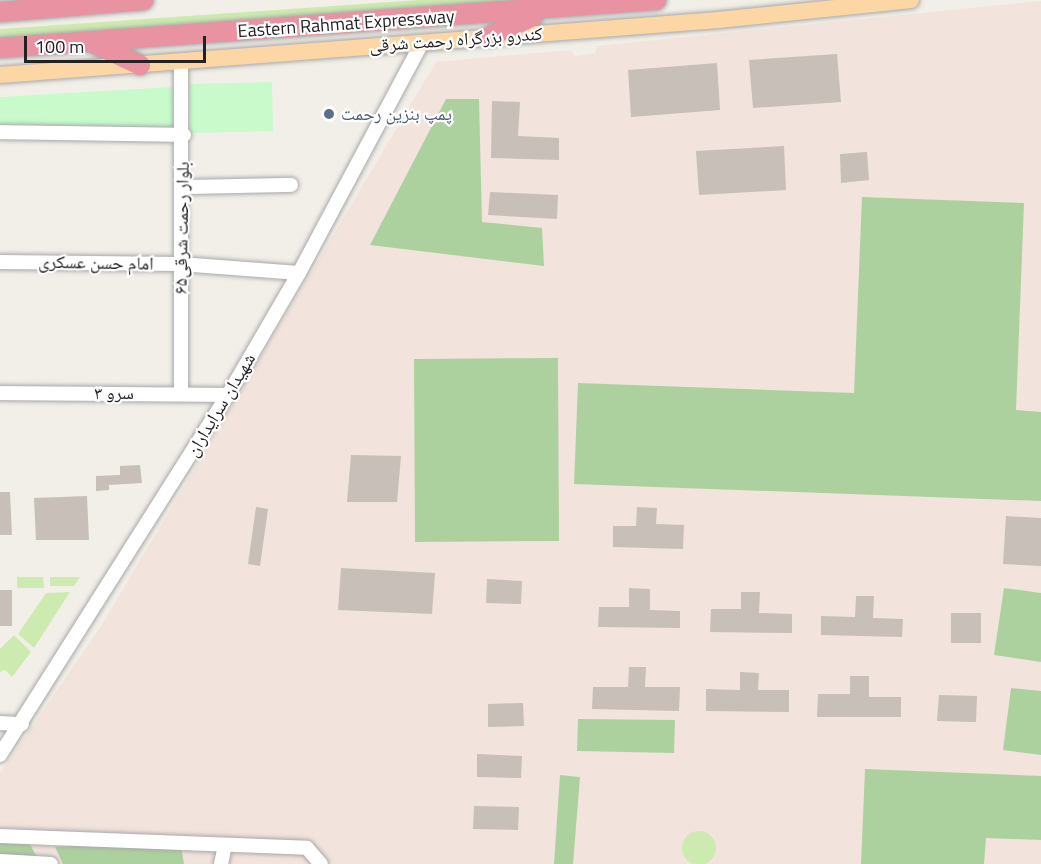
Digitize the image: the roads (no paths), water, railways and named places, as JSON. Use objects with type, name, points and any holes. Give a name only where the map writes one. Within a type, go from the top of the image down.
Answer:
[{"type":"highway","points":[[8,11],[32,0]]},
{"type":"highway","points":[[8,11],[144,0]]},
{"type":"highway","name":"Eastern Rahmat Expressway","points":[[0,48],[543,11],[656,0]]},
{"type":"highway","points":[[489,37],[543,11]]},
{"type":"highway","points":[[91,41],[140,65]]},
{"type":"main road","name":"کندرو بزرگراه رحمت شرقی","points":[[0,75],[181,63],[719,20],[911,0]]},
{"type":"street","name":"شهیدان سرایداران","points":[[0,755],[22,724],[228,395],[299,273],[422,43]]},
{"type":"street","name":"بلوار رحمت شرقی۶۵","points":[[181,63],[184,135],[180,264],[181,393]]},
{"type":"street","points":[[0,132],[184,135]]},
{"type":"street","points":[[182,187],[291,185]]},
{"type":"street","name":"امام حسن عسکری","points":[[0,262],[180,264],[299,273]]},
{"type":"street","name":"سرو ۳","points":[[0,393],[228,395]]},
{"type":"street","points":[[0,723],[22,724]]},
{"type":"street","points":[[0,836],[307,848],[321,864]]},
{"type":"street","points":[[17,862],[20,837]]},
{"type":"street","points":[[221,864],[225,845]]},
{"type":"street","points":[[0,861],[51,864]]},
{"type":"place","name":"پمپ بنزین رحمت","points":[[329,114]]}]
